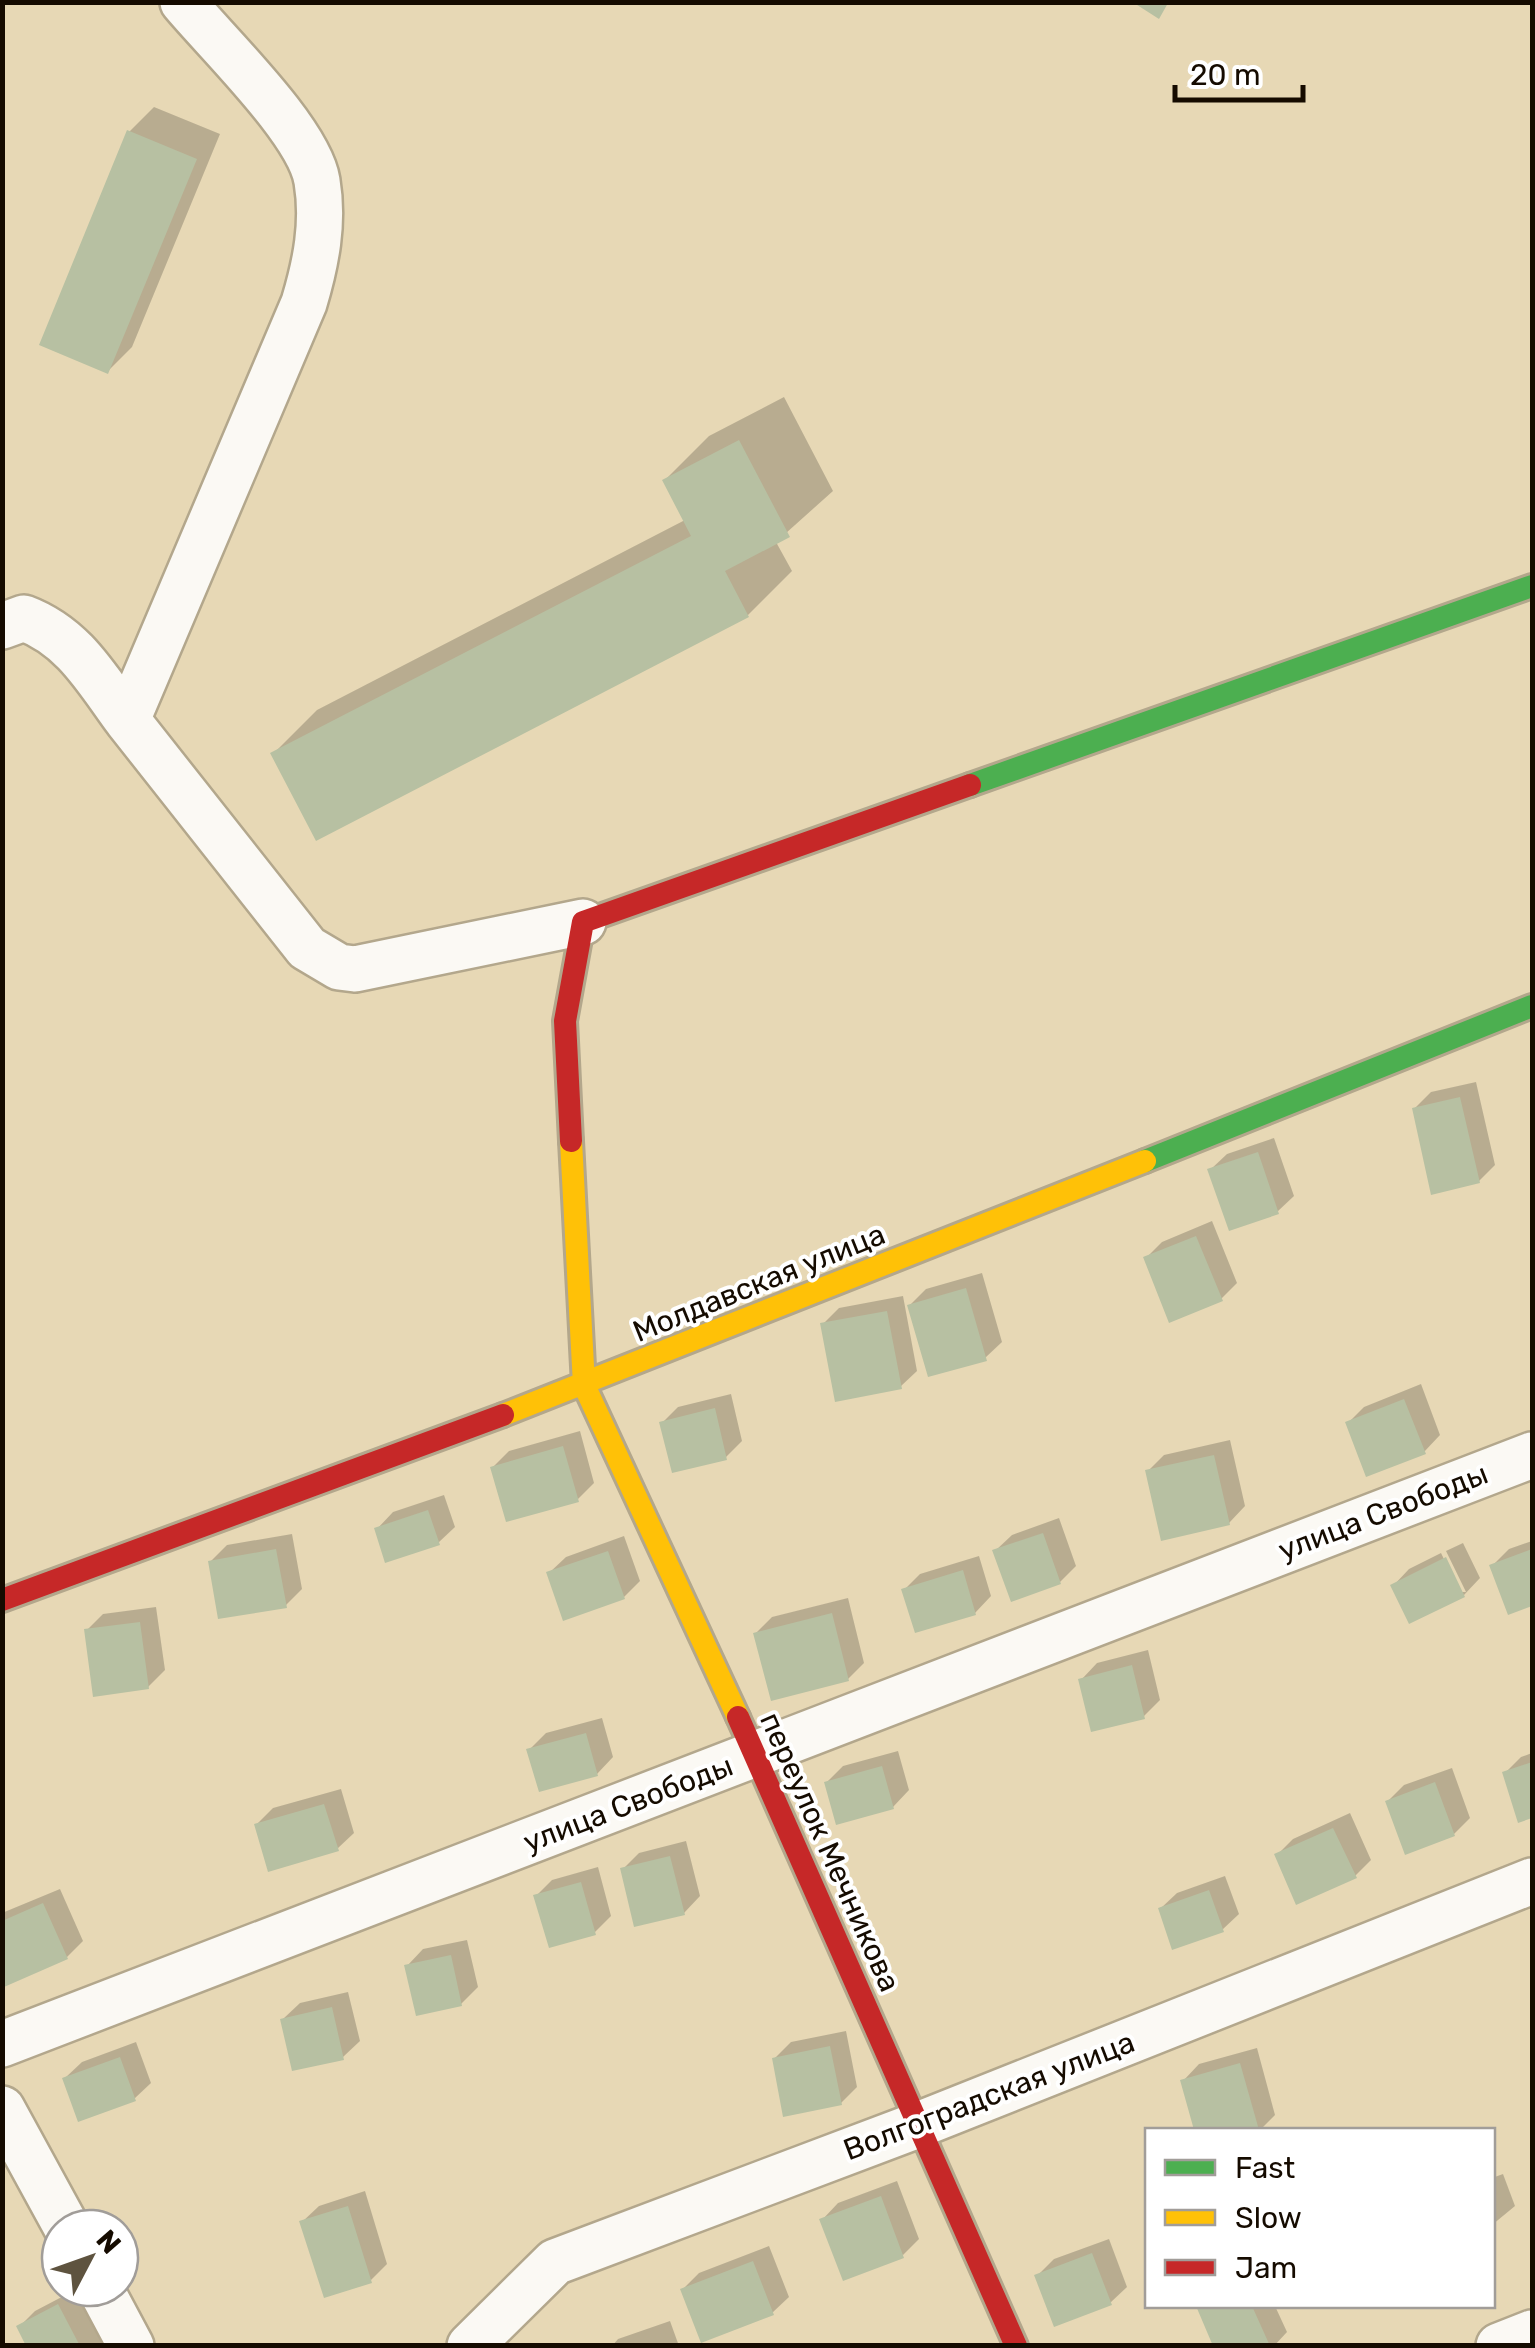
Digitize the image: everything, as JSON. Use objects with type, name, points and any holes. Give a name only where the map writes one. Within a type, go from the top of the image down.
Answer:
[{"type":"street","points":[[127,720],[304,303],[316,263],[320,222],[317,177],[299,138],[182,2]]},
{"type":"street","points":[[2,626],[24,618],[49,628],[72,644],[307,948],[338,967],[356,969],[583,922],[1532,586]]},
{"type":"street","points":[[583,922],[565,1021],[584,1385]]},
{"type":"street","name":"Молдавская улица","points":[[2,1600],[584,1385],[1532,1006]]},
{"type":"street","name":"переулок Мечникова","points":[[584,1385],[755,1755],[1016,2346]]},
{"type":"street","name":"улица Свободы","points":[[2,2044],[1532,1455]]},
{"type":"street","name":"Волгоградская улица","points":[[470,2346],[555,2262],[918,2125],[1532,1880]]},
{"type":"street","points":[[2,2109],[56,2208]]},
{"type":"street","points":[[111,2308],[131,2346]]},
{"type":"street","points":[[1499,2346],[1532,2333]]},
{"type":"building","points":[[1134,3],[1168,3],[1159,19]]},
{"type":"building","points":[[127,130],[197,159],[108,374],[39,345]]},
{"type":"building","points":[[739,440],[790,537],[725,571],[749,617],[316,841],[270,753],[691,536],[662,480]]},
{"type":"building","points":[[1460,1097],[1480,1183],[1431,1195],[1412,1108]]},
{"type":"building","points":[[1258,1152],[1279,1214],[1229,1231],[1207,1169]]},
{"type":"building","points":[[1196,1236],[1223,1301],[1169,1323],[1143,1257]]},
{"type":"building","points":[[966,1288],[987,1361],[928,1377],[907,1305]]},
{"type":"building","points":[[887,1311],[902,1389],[835,1402],[820,1323]]},
{"type":"building","points":[[1404,1399],[1426,1454],[1366,1477],[1345,1422]]},
{"type":"building","points":[[715,1408],[727,1460],[672,1473],[659,1422]]},
{"type":"building","points":[[563,1446],[579,1502],[506,1522],[490,1467]]},
{"type":"building","points":[[1214,1455],[1230,1525],[1161,1541],[1145,1470]]},
{"type":"building","points":[[428,1510],[440,1545],[385,1563],[374,1528]]},
{"type":"building","points":[[1043,1533],[1061,1584],[1011,1602],[992,1550]]},
{"type":"building","points":[[276,1549],[287,1608],[218,1619],[208,1561]]},
{"type":"building","points":[[1532,1549],[1532,1606],[1508,1615],[1489,1565]]},
{"type":"building","points":[[608,1551],[625,1599],[563,1621],[546,1572]]},
{"type":"building","points":[[1446,1557],[1465,1597],[1409,1624],[1390,1585]]},
{"type":"building","points":[[963,1570],[976,1615],[915,1633],[901,1589]]},
{"type":"building","points":[[832,1613],[849,1681],[771,1701],[753,1633]]},
{"type":"building","points":[[140,1622],[149,1689],[93,1697],[84,1629]]},
{"type":"building","points":[[1132,1665],[1145,1719],[1091,1732],[1078,1679]]},
{"type":"building","points":[[586,1733],[598,1776],[539,1792],[526,1749]]},
{"type":"building","points":[[1532,1762],[1532,1818],[1518,1823],[1502,1772]]},
{"type":"building","points":[[882,1766],[894,1809],[836,1825],[824,1782]]},
{"type":"building","points":[[1435,1782],[1455,1836],[1405,1855],[1385,1801]]},
{"type":"building","points":[[324,1804],[339,1851],[268,1872],[254,1824]]},
{"type":"building","points":[[1333,1828],[1357,1878],[1296,1905],[1274,1854]]},
{"type":"building","points":[[670,1856],[685,1915],[634,1927],[620,1868]]},
{"type":"building","points":[[581,1882],[596,1935],[549,1948],[533,1895]]},
{"type":"building","points":[[1209,1890],[1224,1932],[1172,1950],[1158,1908]]},
{"type":"building","points":[[43,1903],[68,1959],[4,1987],[2,1921]]},
{"type":"building","points":[[451,1955],[462,2006],[416,2016],[404,1965]]},
{"type":"building","points":[[332,2007],[344,2060],[292,2071],[280,2019]]},
{"type":"building","points":[[830,2046],[842,2105],[783,2117],[772,2058]]},
{"type":"building","points":[[120,2057],[136,2101],[78,2122],[62,2078]]},
{"type":"building","points":[[1240,2063],[1258,2128],[1193,2128],[1180,2080]]},
{"type":"building","points":[[881,2196],[904,2258],[843,2281],[819,2219]]},
{"type":"building","points":[[348,2206],[372,2283],[324,2298],[299,2221]]},
{"type":"building","points":[[1092,2253],[1112,2305],[1054,2327],[1034,2275]]},
{"type":"building","points":[[753,2261],[774,2315],[701,2343],[680,2289]]},
{"type":"building","points":[[50,2308],[60,2308],[80,2346],[26,2346],[16,2326]]},
{"type":"building","points":[[1197,2308],[1253,2308],[1270,2346],[1213,2346]]},
{"type":"traffic: fast","points":[[970,785],[1532,586]]},
{"type":"traffic: fast","points":[[1145,1161],[1532,1006]]},
{"type":"traffic: slow","points":[[571,1141],[584,1385],[738,1717]]},
{"type":"traffic: slow","points":[[503,1415],[1145,1161]]},
{"type":"traffic: jam","points":[[571,1141],[565,1021],[583,922],[970,785]]},
{"type":"traffic: jam","points":[[2,1600],[503,1415]]},
{"type":"traffic: jam","points":[[738,1717],[1016,2346]]}]
